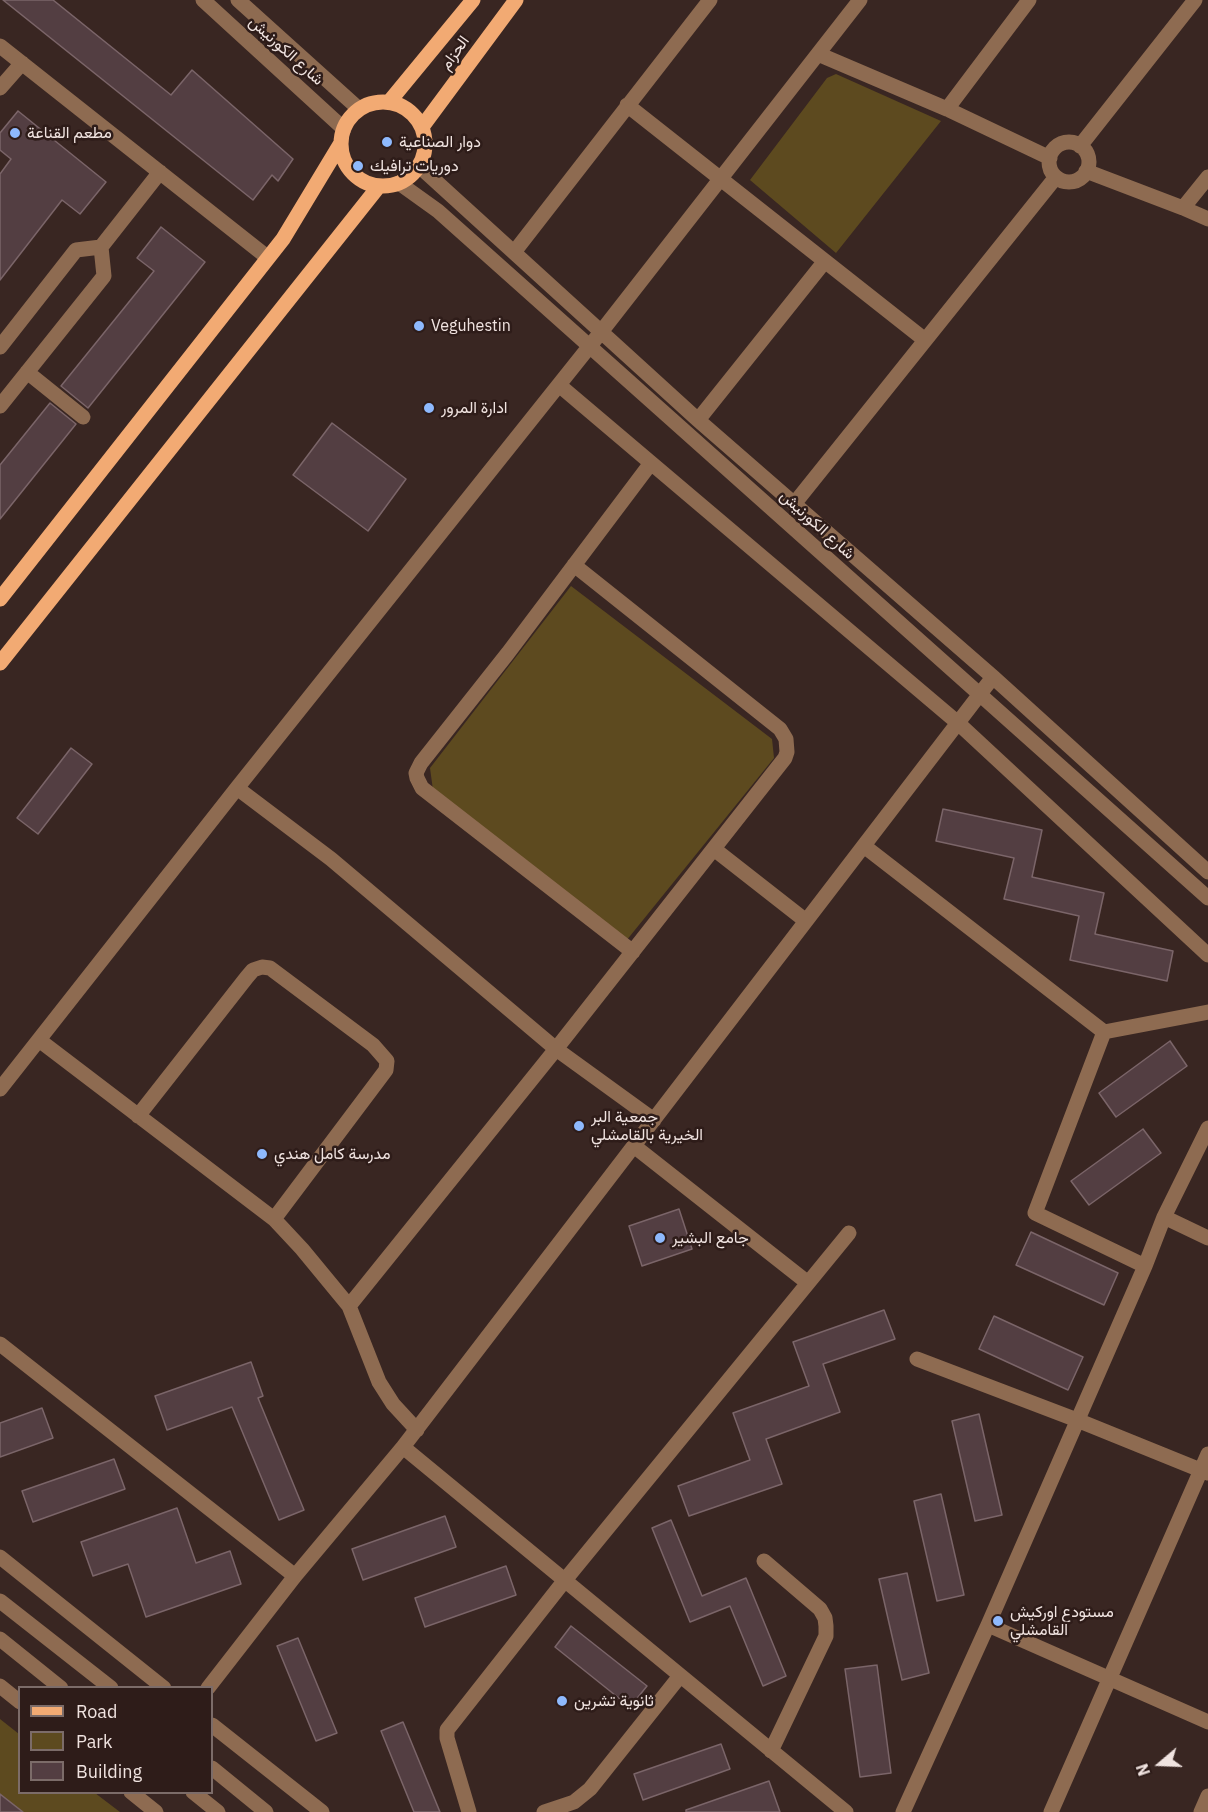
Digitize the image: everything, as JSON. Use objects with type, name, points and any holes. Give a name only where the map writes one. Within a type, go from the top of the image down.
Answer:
[{"type":"main road","points":[[389,102],[473,0]]},
{"type":"main road","name":"الحزام","points":[[422,128],[516,0]]},
{"type":"main road","points":[[0,599],[282,239],[343,136],[350,118],[359,109],[373,103],[389,102],[399,105],[409,110],[422,128],[425,140],[424,153],[419,166],[407,179],[399,183],[379,186],[360,179],[352,172],[342,153],[343,136]]},
{"type":"main road","points":[[1,658],[379,186]]},
{"type":"street","name":"شارع الكورنيش","points":[[203,0],[343,136]]},
{"type":"street","points":[[515,251],[710,0]]},
{"type":"street","points":[[0,1089],[590,346],[860,0]]},
{"type":"street","points":[[947,109],[1029,0]]},
{"type":"street","points":[[1080,146],[1195,0]]},
{"type":"street","name":"شارع الكورنيش","points":[[247,3],[359,109]]},
{"type":"street","points":[[0,46],[267,257]]},
{"type":"street","points":[[818,54],[947,109],[1050,158]]},
{"type":"street","points":[[0,88],[22,63]]},
{"type":"street","points":[[627,105],[925,340]]},
{"type":"street","points":[[1062,144],[1080,146],[1088,156],[1089,162],[1080,179],[1074,182],[1056,177],[1050,165],[1053,152],[1062,144]]},
{"type":"street","name":"شارع الكورنيش","points":[[419,166],[698,420],[993,677],[1208,872]]},
{"type":"street","points":[[1086,171],[1208,219]]},
{"type":"street","points":[[0,406],[104,276],[101,247],[160,172]]},
{"type":"street","points":[[794,504],[1056,177]]},
{"type":"street","points":[[1183,208],[1208,177]]},
{"type":"street","name":"شارع الكورنيش","points":[[399,183],[438,211],[1208,898]]},
{"type":"street","points":[[0,347],[76,250],[101,247]]},
{"type":"street","points":[[698,420],[825,261]]},
{"type":"street","points":[[27,372],[83,417]]},
{"type":"street","points":[[559,385],[958,723],[1208,955]]},
{"type":"street","points":[[633,952],[422,788],[416,773],[421,763],[508,653],[651,463]]},
{"type":"street","points":[[349,1306],[556,1049],[785,758],[787,745],[784,734],[574,565]]},
{"type":"street","points":[[210,1686],[296,1576],[417,1430],[993,677]]},
{"type":"street","points":[[237,788],[331,860],[556,1049],[654,1120]]},
{"type":"street","points":[[864,846],[1104,1032],[1208,1012]]},
{"type":"street","points":[[714,849],[806,921]]},
{"type":"street","points":[[138,1116],[247,977],[254,970],[262,967],[270,968],[373,1044],[387,1061],[386,1070],[274,1219]]},
{"type":"street","points":[[1104,1032],[1035,1213],[1145,1266]]},
{"type":"street","points":[[39,1040],[274,1219],[349,1306],[379,1382],[393,1404],[417,1430]]},
{"type":"street","points":[[903,1812],[988,1624],[1145,1266],[1164,1217],[1208,1128]]},
{"type":"street","points":[[634,1146],[808,1283]]},
{"type":"street","points":[[1164,1217],[1208,1238]]},
{"type":"street","points":[[469,1812],[447,1738],[447,1730],[565,1580],[849,1233]]},
{"type":"street","points":[[0,1344],[296,1576]]},
{"type":"street","points":[[917,1359],[1077,1419],[1205,1472]]},
{"type":"street","points":[[403,1448],[846,1812]]},
{"type":"street","points":[[1051,1812],[1205,1472],[1208,1454]]},
{"type":"street","points":[[0,1557],[161,1686]]},
{"type":"street","points":[[764,1561],[820,1609],[826,1626],[826,1636],[771,1751]]},
{"type":"street","points":[[0,1601],[108,1686]]},
{"type":"street","points":[[988,1624],[1208,1722]]},
{"type":"street","points":[[0,1639],[59,1686]]},
{"type":"street","points":[[544,1812],[574,1802],[590,1789],[680,1676]]},
{"type":"street","points":[[0,1686],[18,1700]]},
{"type":"street","points":[[213,1726],[322,1812]]},
{"type":"street","points":[[213,1769],[266,1812]]},
{"type":"street","points":[[136,1794],[156,1812]]},
{"type":"street","points":[[196,1794],[218,1812]]},
{"type":"street","points":[[574,1802],[586,1812]]},
{"type":"green space","points":[[836,74],[941,121],[836,253],[750,180],[827,78]]},
{"type":"green space","points":[[571,586],[772,739],[774,758],[626,941],[433,790],[430,768]]},
{"type":"green space","points":[[0,1719],[18,1733],[18,1794],[96,1794],[120,1812],[0,1812]]},
{"type":"building","points":[[3,0],[53,0],[171,95],[192,70],[293,159],[278,181],[272,175],[253,200]]},
{"type":"building","points":[[18,111],[106,182],[80,214],[62,200],[0,280],[0,174],[11,159],[0,150],[0,133]]},
{"type":"building","points":[[161,227],[205,262],[88,408],[61,386],[154,271],[137,258]]},
{"type":"building","points":[[50,403],[76,424],[0,519],[0,465]]},
{"type":"building","points":[[332,423],[406,479],[368,531],[293,475]]},
{"type":"building","points":[[71,748],[92,764],[38,834],[17,818]]},
{"type":"building","points":[[943,809],[1042,830],[1032,877],[1104,893],[1095,934],[1173,951],[1167,981],[1070,960],[1079,916],[1004,899],[1014,858],[936,841]]},
{"type":"building","points":[[1170,1041],[1187,1066],[1116,1117],[1099,1093]]},
{"type":"building","points":[[1143,1129],[1161,1153],[1089,1205],[1071,1181]]},
{"type":"building","name":"جامع البشير","points":[[679,1209],[692,1249],[642,1266],[629,1226]]},
{"type":"building","points":[[1031,1232],[1118,1273],[1104,1305],[1016,1265]]},
{"type":"building","points":[[884,1310],[895,1339],[823,1364],[840,1412],[766,1439],[782,1484],[689,1516],[678,1486],[750,1460],[733,1413],[809,1386],[793,1342]]},
{"type":"building","points":[[994,1316],[1083,1357],[1068,1390],[979,1349]]},
{"type":"building","points":[[251,1362],[263,1396],[258,1398],[304,1510],[279,1520],[232,1407],[167,1430],[155,1396]]},
{"type":"building","points":[[42,1408],[53,1438],[0,1457],[0,1423]]},
{"type":"building","points":[[979,1414],[1002,1515],[975,1521],[952,1421]]},
{"type":"building","points":[[114,1459],[125,1489],[33,1522],[22,1491]]},
{"type":"building","points":[[941,1494],[964,1595],[937,1601],[914,1501]]},
{"type":"building","points":[[177,1508],[196,1563],[230,1551],[241,1584],[146,1617],[128,1564],[93,1576],[81,1542]]},
{"type":"building","points":[[445,1516],[456,1547],[363,1580],[352,1549]]},
{"type":"building","points":[[671,1520],[702,1596],[746,1578],[786,1676],[763,1686],[730,1606],[690,1622],[652,1528]]},
{"type":"building","points":[[506,1566],[516,1595],[425,1627],[415,1598]]},
{"type":"building","points":[[907,1573],[929,1673],[902,1680],[879,1579]]},
{"type":"building","points":[[571,1626],[647,1686],[630,1707],[555,1647]]},
{"type":"building","points":[[298,1638],[337,1733],[316,1741],[277,1646]]},
{"type":"building","points":[[877,1665],[891,1773],[860,1777],[845,1669]]},
{"type":"building","points":[[403,1722],[440,1812],[414,1812],[381,1731]]},
{"type":"building","points":[[721,1744],[730,1769],[643,1800],[634,1774]]},
{"type":"building","points":[[769,1781],[780,1812],[686,1812],[686,1810]]},
{"type":"building","points":[[0,1794],[23,1812],[0,1812]]},
{"type":"place","name":"مطعم القناعة","points":[[15,133]]},
{"type":"place","name":"دوار الصناعية","points":[[387,142]]},
{"type":"place","name":"دوريات ترافيك","points":[[358,166]]},
{"type":"place","name":"Veguhestin","points":[[419,326]]},
{"type":"place","name":"ادارة المرور","points":[[429,408]]},
{"type":"place","name":"جمعية البر الخيرية بالقامشلي","points":[[579,1126]]},
{"type":"place","name":"مدرسة كامل هندي","points":[[262,1154]]},
{"type":"place","name":"جامع البشير","points":[[660,1238]]},
{"type":"place","name":"مستودع اوركيش القامشلي","points":[[998,1621]]},
{"type":"place","name":"ثانوية تشرين","points":[[562,1701]]}]
